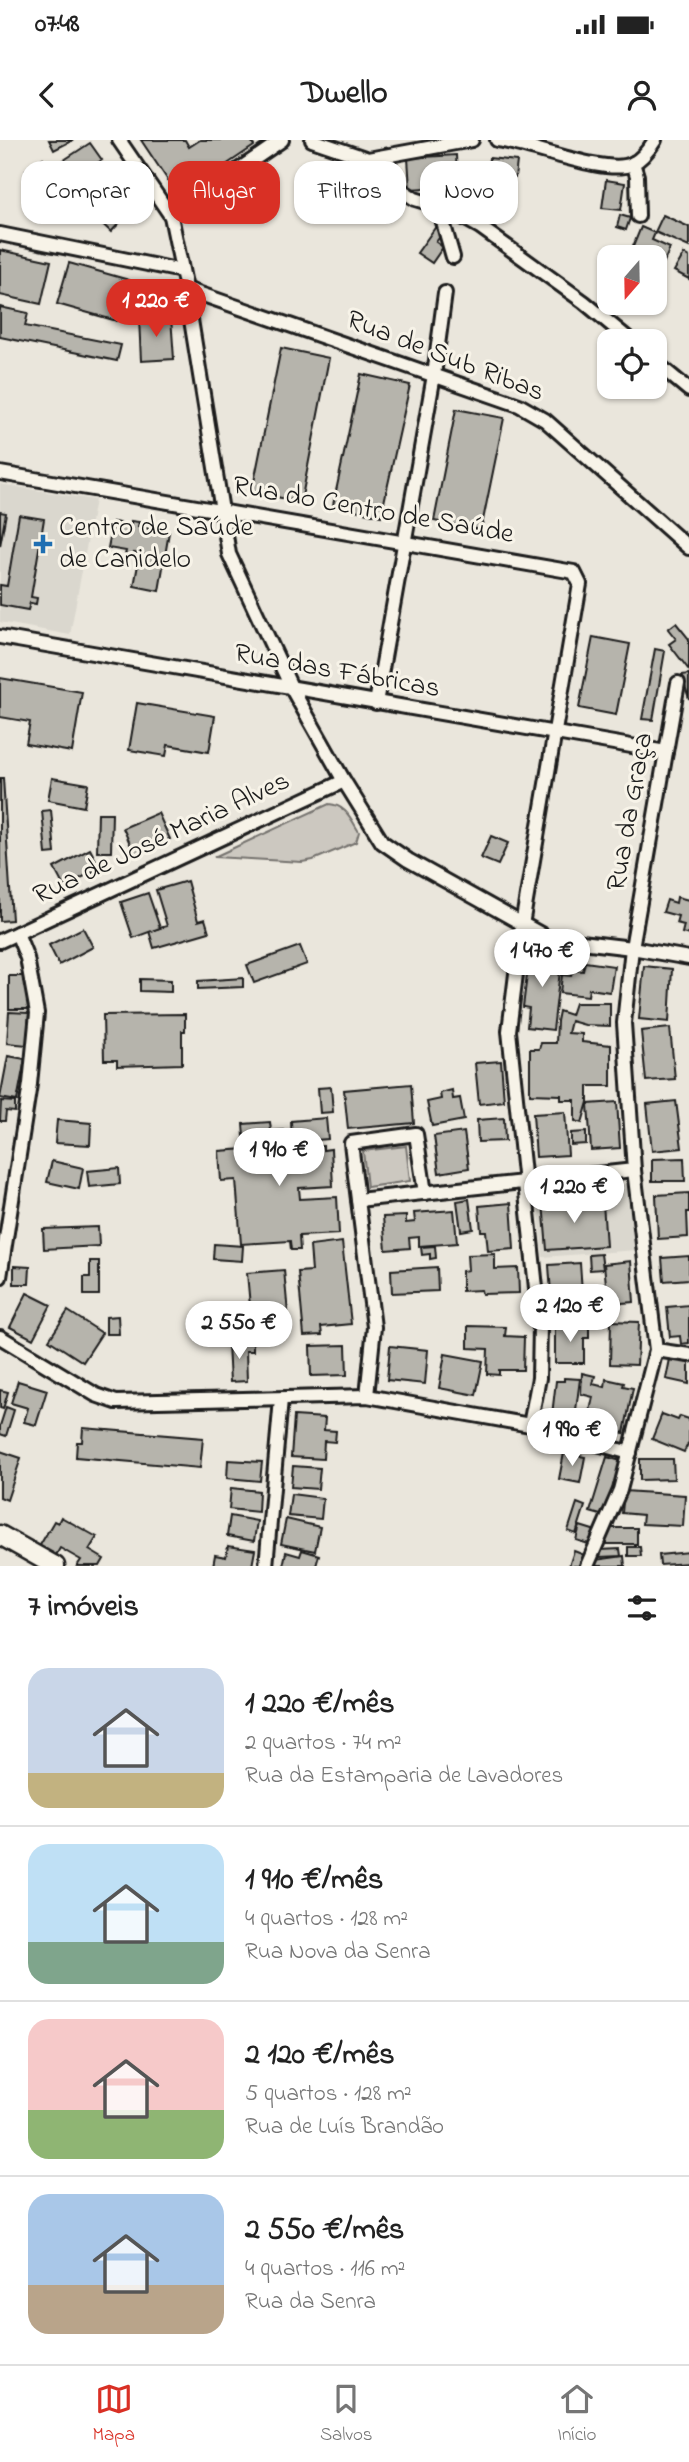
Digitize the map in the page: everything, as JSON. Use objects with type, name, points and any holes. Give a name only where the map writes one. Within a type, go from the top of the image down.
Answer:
[{"type":"main road","points":[[0,1535],[55,1566]]},
{"type":"street","points":[[119,140],[168,212]]},
{"type":"street","points":[[251,161],[282,140]]},
{"type":"street","points":[[312,140],[368,159],[391,183],[420,202]]},
{"type":"street","points":[[368,159],[472,140]]},
{"type":"street","points":[[498,140],[597,165],[617,167],[633,163],[655,140]]},
{"type":"street","points":[[633,163],[637,176],[638,216]]},
{"type":"street","points":[[173,224],[183,271],[229,554],[292,689],[382,842],[408,860],[548,938],[689,958]]},
{"type":"street","points":[[444,224],[453,257]]},
{"type":"street","points":[[475,224],[616,329]]},
{"type":"street","points":[[0,234],[183,271]]},
{"type":"street","name":"Rua de Sub Ribas","points":[[186,289],[519,405],[545,420],[689,548]]},
{"type":"street","points":[[376,703],[434,375],[445,293]]},
{"type":"street","points":[[667,372],[689,390]]},
{"type":"street","name":"Rua do Centro de Saúde","points":[[0,473],[574,572],[580,584],[554,733]]},
{"type":"street","name":"Rua das Fábricas","points":[[0,637],[666,752]]},
{"type":"street","name":"Rua da Graça","points":[[587,1566],[620,1490],[656,1350],[634,1170],[624,1023],[632,948],[678,683]]},
{"type":"street","points":[[530,1425],[540,1378],[540,1326],[509,1031],[522,925],[554,733]]},
{"type":"street","name":"Rua de José Maria Alves","points":[[0,941],[344,781]]},
{"type":"street","points":[[0,1277],[30,1084],[37,1013],[27,958],[17,933]]},
{"type":"street","points":[[367,1396],[374,1327],[351,1143],[416,1134],[425,1193]]},
{"type":"street","points":[[358,1200],[634,1170]]},
{"type":"street","points":[[0,1337],[96,1395],[116,1402],[367,1396],[530,1425],[631,1453]]},
{"type":"street","points":[[656,1350],[689,1354]]},
{"type":"street","points":[[265,1566],[281,1399]]},
{"type":"shaded area","name":"Centro de Saúde de Canidelo","points":[[0,484],[95,500],[70,635],[0,622]]},
{"type":"shaded area","points":[[329,804],[340,807],[350,818],[359,832],[356,842],[302,862],[214,857]]},
{"type":"shaded area","points":[[406,1146],[410,1181],[367,1187],[363,1151]]},
{"type":"shaded area","points":[[625,1184],[631,1190],[636,1250],[543,1257],[538,1201],[544,1193]]},
{"type":"building","points":[[49,140],[73,140],[54,150]]},
{"type":"building","points":[[141,140],[185,140],[189,147],[200,140],[251,140],[254,146],[232,161],[168,161],[168,180]]},
{"type":"building","points":[[90,143],[102,160],[100,161],[63,161]]},
{"type":"building","points":[[456,155],[456,161],[420,161],[420,188],[410,189],[408,158]]},
{"type":"building","points":[[489,158],[517,161],[489,161]]},
{"type":"building","points":[[606,180],[625,183],[621,210],[602,208]]},
{"type":"building","points":[[620,215],[630,218],[626,230],[617,227]]},
{"type":"building","points":[[663,215],[689,227],[689,247],[655,232]]},
{"type":"building","points":[[102,224],[118,224],[111,232]]},
{"type":"building","points":[[437,225],[445,230],[436,242],[443,247],[432,263],[417,253]]},
{"type":"building","points":[[641,227],[655,233],[652,240],[663,245],[634,245]]},
{"type":"building","points":[[0,250],[51,261],[41,304],[0,295]]},
{"type":"building","points":[[684,254],[689,257],[689,279],[674,271]]},
{"type":"building","points":[[69,263],[129,280],[117,321],[57,304]]},
{"type":"building","points":[[0,307],[28,313],[25,326],[121,345],[117,361],[0,337]]},
{"type":"building","points":[[171,317],[174,359],[141,361],[139,318]]},
{"type":"building","points":[[281,348],[329,358],[301,502],[252,492]]},
{"type":"building","points":[[361,374],[410,385],[381,516],[333,505]]},
{"type":"building","points":[[456,409],[504,418],[481,530],[434,521]]},
{"type":"building","points":[[0,512],[6,513],[0,546]]},
{"type":"building","points":[[19,515],[44,519],[31,597],[37,598],[36,604],[30,603],[28,610],[0,605],[0,585],[7,586]]},
{"type":"building","points":[[131,521],[139,522],[138,527],[169,532],[159,591],[134,586],[140,554],[125,555],[126,551],[108,548],[113,522],[131,525]]},
{"type":"building","points":[[676,623],[689,639],[689,670],[669,644],[676,639],[668,629]]},
{"type":"building","points":[[593,637],[630,644],[616,715],[579,708]]},
{"type":"building","points":[[655,649],[665,651],[653,720],[642,719]]},
{"type":"building","points":[[689,674],[689,699],[682,675]]},
{"type":"building","points":[[0,678],[82,692],[72,752],[26,744],[30,722],[0,717]]},
{"type":"building","points":[[137,703],[215,716],[209,752],[168,745],[166,756],[129,750]]},
{"type":"building","points":[[0,778],[3,778],[12,920],[0,921]]},
{"type":"building","points":[[52,778],[88,784],[84,807],[48,800]]},
{"type":"building","points":[[51,810],[55,853],[46,854],[42,811]]},
{"type":"building","points":[[98,813],[112,813],[111,852],[97,852]]},
{"type":"building","points":[[158,813],[170,839],[135,855],[123,828]]},
{"type":"building","points":[[491,836],[508,843],[498,865],[481,858]]},
{"type":"building","points":[[90,849],[100,868],[64,887],[54,868]]},
{"type":"building","points":[[187,881],[198,921],[205,919],[209,932],[154,948],[149,931],[167,926],[156,890]]},
{"type":"building","points":[[148,893],[160,928],[133,938],[121,902]]},
{"type":"building","points":[[677,897],[689,900],[689,935],[682,933],[684,925],[676,923],[678,916],[663,912],[667,900],[676,903]]},
{"type":"building","points":[[83,928],[93,947],[59,965],[49,945]]},
{"type":"building","points":[[300,946],[307,964],[254,983],[247,965]]},
{"type":"building","points":[[530,951],[562,954],[553,1030],[527,1027],[529,1008],[523,1007]]},
{"type":"building","points":[[585,962],[614,966],[610,992],[589,989],[588,996],[560,993],[562,975],[571,976],[572,970],[583,971]]},
{"type":"building","points":[[644,966],[672,969],[669,1022],[639,1019]]},
{"type":"building","points":[[9,976],[28,976],[28,1009],[9,1009]]},
{"type":"building","points":[[243,978],[243,987],[198,989],[198,981]]},
{"type":"building","points":[[140,979],[171,980],[171,992],[140,991]]},
{"type":"building","points":[[575,1003],[610,1003],[610,1026],[585,1025],[571,1021],[568,1033],[582,1034],[582,1042],[611,1045],[611,1086],[588,1086],[588,1102],[582,1123],[575,1121],[575,1100],[561,1100],[561,1095],[530,1094],[530,1049],[539,1049],[541,1043],[556,1043],[559,1011],[571,1015]]},
{"type":"building","points":[[9,1012],[29,1013],[27,1045],[7,1043]]},
{"type":"building","points":[[185,1014],[182,1064],[117,1066],[117,1060],[104,1060],[103,1015]]},
{"type":"building","points":[[670,1028],[675,1079],[646,1081],[641,1031]]},
{"type":"building","points":[[8,1056],[25,1059],[17,1101],[0,1098]]},
{"type":"building","points":[[501,1061],[504,1101],[479,1104],[475,1063]]},
{"type":"building","points":[[411,1084],[414,1123],[348,1129],[344,1090]]},
{"type":"building","points":[[331,1087],[333,1112],[320,1113],[318,1088]]},
{"type":"building","points":[[452,1090],[453,1099],[460,1098],[464,1120],[432,1126],[427,1102],[441,1099],[440,1093]]},
{"type":"building","points":[[1,1101],[15,1102],[15,1112],[6,1111],[5,1121],[0,1121]]},
{"type":"building","points":[[676,1101],[682,1148],[652,1151],[647,1104]]},
{"type":"building","points":[[617,1102],[620,1148],[591,1150],[588,1104]]},
{"type":"building","points":[[565,1112],[568,1155],[536,1157],[533,1114]]},
{"type":"building","points":[[326,1118],[328,1139],[292,1142],[291,1121]]},
{"type":"building","points":[[504,1118],[505,1141],[478,1142],[477,1120]]},
{"type":"building","points":[[57,1120],[91,1123],[90,1145],[55,1143]]},
{"type":"building","points":[[270,1122],[271,1131],[283,1130],[284,1137],[292,1137],[293,1148],[323,1146],[323,1150],[331,1149],[333,1186],[299,1188],[300,1199],[337,1197],[339,1234],[299,1236],[300,1250],[291,1250],[290,1241],[241,1244],[236,1180],[221,1181],[219,1151],[245,1149],[243,1124]]},
{"type":"building","points":[[464,1132],[469,1168],[439,1173],[434,1136]]},
{"type":"building","points":[[586,1132],[586,1144],[571,1145],[571,1133]]},
{"type":"building","points":[[684,1158],[685,1181],[652,1181],[652,1159]]},
{"type":"building","points":[[52,1161],[83,1168],[79,1189],[47,1182]]},
{"type":"building","points":[[119,1168],[120,1184],[89,1187],[87,1171]]},
{"type":"building","points":[[689,1193],[688,1237],[658,1239],[656,1195]]},
{"type":"building","points":[[469,1199],[473,1229],[461,1231],[457,1201]]},
{"type":"building","points":[[575,1200],[576,1205],[603,1203],[606,1246],[547,1250],[543,1202]]},
{"type":"building","points":[[511,1203],[514,1249],[488,1251],[486,1231],[481,1231],[479,1206]]},
{"type":"building","points":[[454,1210],[457,1243],[419,1246],[419,1237],[409,1238],[410,1248],[386,1250],[383,1217],[406,1216],[406,1223],[415,1222],[414,1213]]},
{"type":"building","points":[[98,1227],[99,1246],[44,1249],[43,1229]]},
{"type":"building","points":[[342,1242],[351,1324],[321,1327],[322,1335],[304,1336],[298,1272],[312,1271],[310,1246]]},
{"type":"building","points":[[214,1244],[243,1246],[242,1261],[213,1259]]},
{"type":"building","points":[[435,1246],[436,1258],[430,1259],[430,1254],[422,1255],[421,1247]]},
{"type":"building","points":[[495,1254],[495,1269],[518,1268],[519,1293],[482,1294],[481,1290],[462,1291],[462,1271],[468,1270],[467,1255]]},
{"type":"building","points":[[601,1254],[603,1269],[590,1270],[589,1255]]},
{"type":"building","points":[[689,1256],[689,1279],[664,1281],[662,1258]]},
{"type":"building","points":[[90,1261],[99,1261],[99,1295],[84,1295],[84,1277],[90,1277]]},
{"type":"building","points":[[631,1261],[634,1302],[608,1304],[604,1264]]},
{"type":"building","points":[[580,1263],[583,1306],[552,1308],[549,1265]]},
{"type":"building","points":[[14,1266],[30,1267],[29,1284],[14,1284]]},
{"type":"building","points":[[437,1267],[438,1291],[392,1293],[391,1270]]},
{"type":"building","points":[[284,1270],[288,1314],[251,1317],[247,1273]]},
{"type":"building","points":[[27,1293],[51,1305],[33,1339],[10,1327]]},
{"type":"building","points":[[689,1305],[689,1343],[681,1344],[680,1336],[670,1337],[667,1307]]},
{"type":"building","points":[[68,1311],[102,1333],[83,1362],[49,1340]]},
{"type":"building","points":[[118,1316],[119,1334],[106,1334],[106,1317]]},
{"type":"building","points":[[611,1321],[639,1322],[637,1365],[610,1364]]},
{"type":"building","points":[[555,1325],[589,1326],[589,1338],[584,1338],[584,1363],[555,1363]]},
{"type":"building","points":[[468,1326],[506,1327],[505,1336],[524,1337],[523,1370],[499,1370],[499,1375],[487,1374],[488,1349],[468,1348]]},
{"type":"building","points":[[253,1343],[253,1351],[246,1351],[247,1381],[230,1382],[228,1344]]},
{"type":"building","points":[[346,1345],[347,1375],[311,1376],[310,1346]]},
{"type":"building","points":[[390,1346],[428,1350],[425,1384],[387,1380]]},
{"type":"building","points":[[445,1354],[483,1361],[476,1395],[439,1388]]},
{"type":"building","points":[[670,1359],[689,1363],[689,1384],[666,1379]]},
{"type":"building","points":[[582,1373],[595,1376],[593,1384],[605,1387],[606,1379],[633,1388],[624,1433],[587,1425],[593,1397],[581,1394]]},
{"type":"building","points":[[564,1378],[580,1379],[575,1418],[552,1415],[556,1381],[564,1381]]},
{"type":"building","points":[[18,1381],[47,1390],[36,1425],[24,1422],[28,1408],[11,1403]]},
{"type":"building","points":[[0,1390],[8,1392],[3,1409],[0,1408]]},
{"type":"building","points":[[6,1407],[14,1410],[6,1436],[0,1434],[0,1426]]},
{"type":"building","points":[[662,1414],[678,1420],[680,1416],[689,1419],[689,1442],[684,1452],[652,1439]]},
{"type":"building","points":[[294,1416],[325,1418],[324,1430],[336,1431],[335,1442],[324,1441],[323,1459],[291,1457]]},
{"type":"building","points":[[83,1428],[203,1438],[200,1468],[76,1457],[77,1442],[82,1442]]},
{"type":"building","points":[[0,1451],[21,1458],[7,1500],[0,1497]]},
{"type":"building","points":[[564,1453],[585,1457],[580,1483],[559,1479]]},
{"type":"building","points":[[607,1457],[621,1461],[604,1516],[590,1512]]},
{"type":"building","points":[[640,1459],[673,1459],[674,1479],[640,1480]]},
{"type":"building","points":[[228,1460],[262,1462],[260,1481],[227,1478]]},
{"type":"building","points":[[293,1466],[320,1468],[318,1489],[291,1487]]},
{"type":"building","points":[[231,1488],[259,1491],[258,1512],[229,1509]]},
{"type":"building","points":[[624,1491],[685,1495],[683,1526],[642,1524],[643,1515],[622,1513]]},
{"type":"building","points":[[291,1494],[323,1498],[321,1519],[288,1516]]},
{"type":"building","points":[[577,1503],[585,1506],[576,1534],[568,1531]]},
{"type":"building","points":[[230,1516],[257,1521],[254,1541],[227,1536]]},
{"type":"building","points":[[61,1517],[97,1537],[89,1550],[104,1559],[100,1566],[77,1566],[81,1560],[60,1548],[55,1557],[39,1547],[54,1521],[58,1523]]},
{"type":"building","points":[[286,1519],[320,1527],[315,1551],[281,1544]]},
{"type":"building","points":[[580,1526],[596,1531],[592,1545],[576,1540]]},
{"type":"building","points":[[603,1528],[637,1528],[637,1544],[603,1544]]},
{"type":"building","points":[[228,1546],[255,1550],[252,1566],[213,1566],[215,1555],[226,1557]]},
{"type":"building","points":[[628,1547],[640,1547],[641,1556],[628,1556]]},
{"type":"building","points":[[620,1549],[621,1556],[600,1557],[600,1550]]},
{"type":"building","points":[[302,1550],[319,1555],[316,1566],[283,1566],[286,1552],[300,1556]]},
{"type":"building","points":[[574,1551],[587,1556],[584,1566],[569,1566]]},
{"type":"building","points":[[689,1552],[689,1563],[660,1565],[659,1555]]},
{"type":"building","points":[[624,1556],[625,1566],[596,1566],[595,1560]]},
{"type":"place","name":"Centro de Saúde de Canidelo","points":[[43,544]]}]
